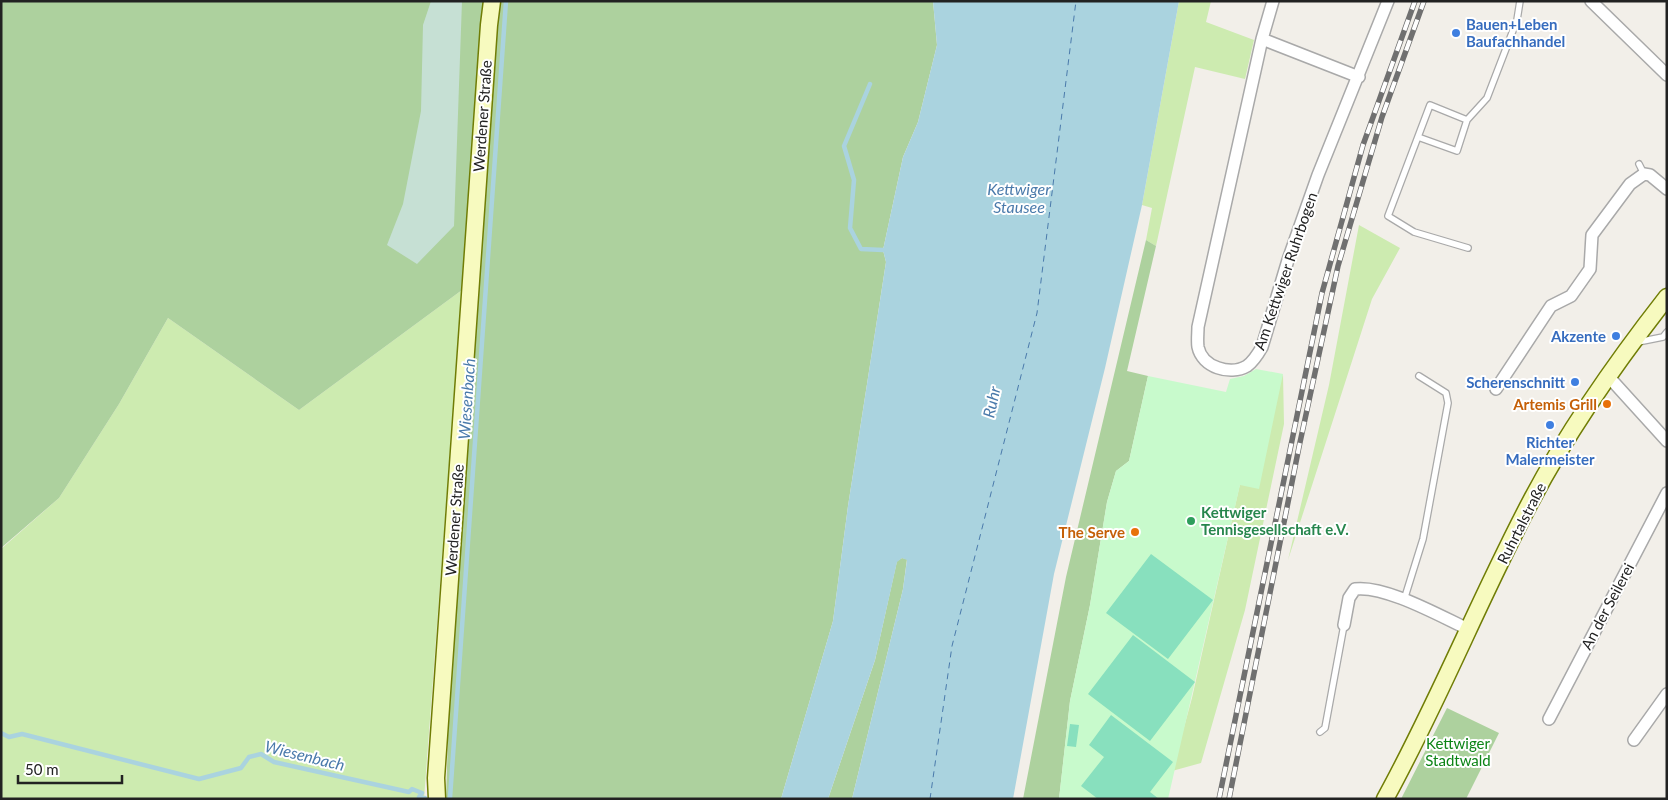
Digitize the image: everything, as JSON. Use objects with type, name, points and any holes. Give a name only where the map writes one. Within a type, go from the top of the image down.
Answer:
[{"type":"main road","name":"Werdener Straße","points":[[437,799],[438,758],[488,35],[492,1]]},
{"type":"main road","name":"Ruhrtalstraße","points":[[1385,799],[1532,499],[1563,445],[1608,376],[1667,297]]},
{"type":"street","name":"Am Kettwiger Ruhrbogen","points":[[1273,1],[1262,39],[1198,327],[1198,347],[1201,355],[1210,365],[1225,370],[1246,366],[1255,359],[1262,347],[1308,201],[1388,1]]},
{"type":"street","points":[[1591,1],[1667,75]]},
{"type":"street","points":[[1262,39],[1359,77]]},
{"type":"street","points":[[1496,389],[1551,306],[1571,296],[1590,269],[1592,235],[1641,169],[1667,189]]},
{"type":"street","points":[[1608,376],[1667,441]]},
{"type":"street","name":"An der Seilerei","points":[[1549,719],[1667,493]]},
{"type":"street","points":[[1344,625],[1349,598],[1355,589],[1364,588],[1404,600],[1468,630]]},
{"type":"street","points":[[1634,740],[1667,694]]},
{"type":"lane","points":[[1418,138],[1457,151],[1468,120],[1487,98],[1517,20],[1520,1]]},
{"type":"lane","points":[[1468,120],[1430,106],[1388,216],[1414,232],[1468,248]]},
{"type":"lane","points":[[1631,343],[1663,337],[1667,332]]},
{"type":"lane","points":[[1404,600],[1423,539],[1448,403],[1446,393],[1419,376]]},
{"type":"lane","points":[[1320,732],[1325,728],[1344,625]]},
{"type":"green space","points":[[1,1],[933,1],[937,45],[918,122],[903,157],[883,250],[886,262],[848,506],[833,621],[781,799],[446,799],[462,290],[299,410],[168,318],[119,404],[59,498],[1,548]]},
{"type":"green space","points":[[431,1],[462,1],[454,226],[417,264],[387,245],[403,204],[421,111],[423,25]]},
{"type":"green space","points":[[1179,1],[1211,1],[1206,22],[1254,40],[1245,79],[1195,67],[1156,246],[1146,240],[1152,208],[1142,205]]},
{"type":"green space","points":[[1359,225],[1400,248],[1372,299],[1288,560],[1329,385]]},
{"type":"green space","points":[[1146,240],[1156,246],[1127,371],[1148,376],[1129,461],[1116,471],[1107,502],[1090,605],[1070,701],[1059,799],[1023,799],[1066,577]]},
{"type":"green space","points":[[462,290],[424,799],[1,799],[1,549],[59,498],[119,404],[168,318],[299,410]]},
{"type":"green space","name":"Kettwiger Tennisgesellschaft e.V.","points":[[1256,369],[1283,374],[1259,489],[1240,485],[1168,799],[1059,799],[1070,701],[1090,605],[1107,502],[1116,471],[1129,461],[1148,376],[1226,392],[1230,379],[1244,376]]},
{"type":"green space","points":[[1283,374],[1284,424],[1245,610],[1201,763],[1172,771],[1192,698],[1240,484]]},
{"type":"green space","points":[[1151,554],[1213,600],[1168,659],[1106,613]]},
{"type":"green space","points":[[902,558],[907,559],[903,589],[852,799],[828,799],[875,660],[897,561]]},
{"type":"green space","points":[[1133,635],[1195,682],[1150,741],[1088,694]]},
{"type":"green space","name":"Kettwiger Stadtwald","points":[[1447,708],[1499,733],[1466,799],[1401,799]]},
{"type":"green space","points":[[1111,715],[1173,762],[1150,792],[1159,799],[1098,799],[1081,786],[1104,757],[1089,745]]},
{"type":"green space","points":[[1070,724],[1079,725],[1076,747],[1067,746]]},
{"type":"water","name":"Kettwiger Stausee","points":[[933,1],[1179,1],[1142,205],[1105,368],[1054,574],[1013,799],[852,799],[903,589],[907,560],[902,558],[897,562],[875,660],[828,799],[781,799],[833,621],[848,506],[886,262],[883,250],[903,157],[918,122],[937,45]]},
{"type":"waterway","name":"Wiesenbach","points":[[450,798],[506,1]]},
{"type":"waterway","points":[[870,84],[844,146],[854,180],[850,228],[861,249],[883,250]]},
{"type":"waterway","name":"Wiesenbach","points":[[1,733],[9,737],[22,734],[199,779],[241,768],[249,757],[261,754],[274,762],[409,792],[412,789],[422,793],[419,797],[425,798]]},
{"type":"ferry route","points":[[930,799],[952,646],[1037,313],[1076,1]]},
{"type":"railway","points":[[1219,799],[1322,293],[1363,145],[1415,1]]},
{"type":"railway","points":[[1229,799],[1299,447],[1338,266],[1382,117],[1424,1]]},
{"type":"place","name":"Bauen+Leben Baufachhandel","points":[[1456,33]]},
{"type":"place","name":"Akzente","points":[[1616,336]]},
{"type":"place","name":"Scherenschnitt","points":[[1575,382]]},
{"type":"place","name":"Artemis Grill","points":[[1607,404]]},
{"type":"place","name":"Richter Malermeister","points":[[1550,425]]},
{"type":"place","name":"Kettwiger Tennisgesellschaft e.V.","points":[[1191,521]]},
{"type":"place","name":"The Serve","points":[[1135,532]]},
{"type":"water label","name":"Ruhr","points":[[991,402]]}]
